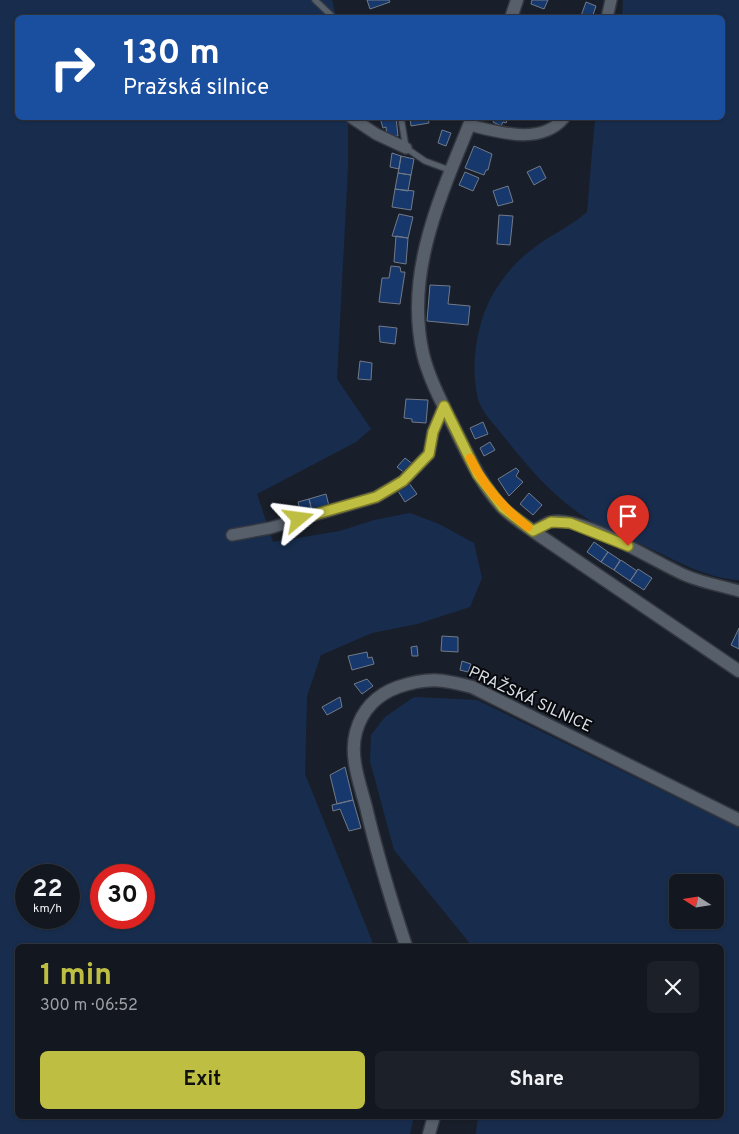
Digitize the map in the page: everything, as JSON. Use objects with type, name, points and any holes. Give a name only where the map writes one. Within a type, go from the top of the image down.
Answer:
[{"type":"street","points":[[511,15],[517,0]]},
{"type":"street","points":[[607,15],[611,0]]},
{"type":"street","points":[[355,120],[376,134],[406,148]]},
{"type":"street","points":[[562,120],[542,132],[512,136],[470,121],[433,218],[421,258],[417,313],[423,355],[444,406],[478,475],[503,508],[533,531],[739,672]]},
{"type":"street","points":[[232,535],[270,528],[376,497],[403,481],[429,454],[433,432],[444,406]]},
{"type":"street","points":[[533,531],[551,522],[570,523],[592,530],[647,554],[687,576],[739,591]]},
{"type":"street","name":"PRAŽSKÁ SILNICE","points":[[405,944],[378,857],[354,760],[355,733],[366,707],[388,691],[419,680],[447,680],[472,687],[739,820]]},
{"type":"street","points":[[429,1134],[433,1119]]},
{"type":"lane","points":[[315,0],[331,15]]},
{"type":"lane","points":[[401,120],[406,148],[425,161],[452,170]]},
{"type":"shaded area","points":[[0,0],[332,0],[336,15],[15,15],[15,120],[348,120],[348,167],[337,379],[371,429],[356,442],[257,494],[273,542],[340,531],[374,520],[410,513],[439,524],[474,543],[482,578],[470,607],[417,624],[372,633],[321,655],[307,696],[305,774],[373,944],[15,944],[15,1119],[413,1119],[410,1134],[0,1134]]},
{"type":"shaded area","points":[[623,0],[739,0],[739,580],[714,576],[692,568],[613,534],[586,518],[558,497],[525,462],[488,417],[478,399],[475,376],[475,352],[483,317],[496,290],[513,267],[527,254],[587,212],[595,120],[725,120],[725,15],[622,15]]},
{"type":"shaded area","points":[[414,697],[477,700],[739,828],[739,1134],[476,1134],[478,1119],[724,1119],[724,944],[470,944],[394,850],[370,761],[371,735],[385,717]]},
{"type":"building","points":[[367,0],[389,0],[390,2],[370,9]]},
{"type":"building","points":[[532,0],[548,0],[544,9],[531,4]]},
{"type":"building","points":[[586,2],[596,6],[593,15],[581,15]]},
{"type":"building","points":[[381,120],[396,120],[398,136],[387,137],[386,127],[383,128]]},
{"type":"building","points":[[410,120],[428,120],[429,123],[411,126]]},
{"type":"building","points":[[494,120],[507,120],[501,126],[493,122]]},
{"type":"building","points":[[442,130],[451,133],[446,146],[438,143]]},
{"type":"building","points":[[474,146],[492,154],[488,170],[486,170],[484,175],[465,168]]},
{"type":"building","points":[[392,153],[401,156],[399,169],[390,167]]},
{"type":"building","points":[[401,156],[414,159],[411,175],[398,173]]},
{"type":"building","points":[[540,166],[546,178],[534,185],[527,172]]},
{"type":"building","points":[[465,172],[479,178],[473,191],[459,185]]},
{"type":"building","points":[[398,173],[411,175],[408,191],[395,189]]},
{"type":"building","points":[[508,186],[513,202],[498,206],[493,191]]},
{"type":"building","points":[[395,189],[414,191],[411,210],[392,207]]},
{"type":"building","points":[[399,214],[413,217],[408,238],[392,236]]},
{"type":"building","points":[[499,215],[513,216],[510,245],[497,244]]},
{"type":"building","points":[[396,236],[408,238],[406,264],[394,262]]},
{"type":"building","points":[[391,266],[400,267],[401,272],[405,272],[400,304],[379,302],[382,278],[389,278]]},
{"type":"building","points":[[430,285],[450,286],[448,304],[470,306],[468,325],[427,321]]},
{"type":"building","points":[[379,326],[397,328],[395,344],[380,342]]},
{"type":"building","points":[[360,361],[372,363],[371,380],[358,379]]},
{"type":"building","points":[[406,399],[428,400],[426,423],[412,422],[412,419],[404,418]]},
{"type":"building","points":[[483,422],[488,434],[475,439],[470,428]]},
{"type":"building","points":[[490,442],[495,450],[484,456],[480,448]]},
{"type":"building","points":[[405,458],[414,465],[406,474],[397,467]]},
{"type":"building","points":[[516,468],[519,471],[516,476],[523,482],[509,496],[498,479]]},
{"type":"building","points":[[409,483],[417,494],[405,502],[398,491]]},
{"type":"building","points":[[529,493],[542,505],[533,515],[520,504]]},
{"type":"building","points":[[326,494],[329,506],[312,511],[309,499]]},
{"type":"building","points":[[309,499],[312,511],[301,514],[298,502]]},
{"type":"building","points":[[594,542],[608,552],[601,562],[587,552]]},
{"type":"building","points":[[608,552],[620,560],[614,570],[601,562]]},
{"type":"building","points":[[621,560],[637,571],[630,581],[614,570]]},
{"type":"building","points":[[638,569],[652,578],[644,590],[630,581]]},
{"type":"building","points":[[739,628],[739,649],[731,645]]},
{"type":"building","points":[[442,636],[458,637],[458,652],[441,651]]},
{"type":"building","points":[[417,646],[418,656],[412,656],[411,647]]},
{"type":"building","points":[[367,652],[368,658],[372,657],[374,664],[352,670],[348,656]]},
{"type":"building","points":[[462,661],[471,664],[468,672],[460,670]]},
{"type":"building","points":[[367,679],[373,686],[362,694],[354,684]]},
{"type":"building","points":[[340,697],[342,707],[327,715],[322,707]]},
{"type":"building","points":[[345,767],[353,800],[337,804],[330,775]]},
{"type":"building","points":[[353,800],[361,828],[349,831],[340,809],[333,811],[332,805]]},
{"type":"slow traffic","points":[[470,458],[478,475],[503,508],[528,527]]},
{"type":"route","points":[[299,519],[376,497],[403,481],[429,454],[433,432],[444,406],[478,475],[503,508],[533,531],[551,522],[570,523],[592,530],[628,546]]}]
